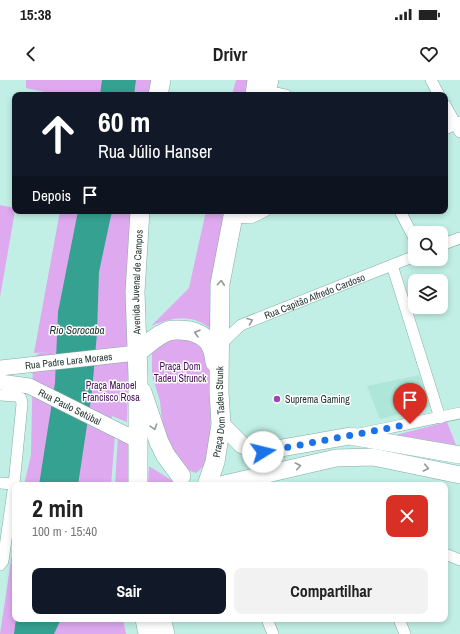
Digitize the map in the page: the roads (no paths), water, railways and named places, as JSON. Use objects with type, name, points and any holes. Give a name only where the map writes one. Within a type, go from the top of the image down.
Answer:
[{"type":"highway","points":[[159,92],[161,80]]},
{"type":"highway","name":"Avenida Juvenal de Campos","points":[[137,353],[135,292],[140,214]]},
{"type":"highway","points":[[220,341],[220,284],[233,214]]},
{"type":"highway","points":[[138,482],[137,353],[153,339],[170,330],[183,330],[203,335],[211,345],[219,392]]},
{"type":"highway","name":"Praça Dom Tadeu Strunk","points":[[208,482],[215,462],[221,424],[219,392],[220,341]]},
{"type":"highway","points":[[138,377],[159,442],[166,456],[181,476]]},
{"type":"highway","points":[[137,440],[181,476],[193,482]]},
{"type":"highway","points":[[146,622],[148,634]]},
{"type":"highway","points":[[162,622],[166,634]]},
{"type":"main road","name":"Rua Padre Lara Moraes","points":[[0,368],[137,353]]},
{"type":"main road","name":"Rua Paulo Setúbal","points":[[0,382],[29,386],[137,440]]},
{"type":"main road","points":[[221,424],[242,445],[259,452],[350,436],[460,455]]},
{"type":"main road","points":[[233,482],[336,458],[373,457],[460,475]]},
{"type":"street","points":[[431,80],[438,92]]},
{"type":"street","points":[[264,88],[277,92]]},
{"type":"street","points":[[448,112],[455,127]]},
{"type":"street","points":[[233,214],[251,218],[259,214]]},
{"type":"street","points":[[402,214],[408,226]]},
{"type":"street","points":[[448,242],[460,238]]},
{"type":"street","name":"Rua Capitão Alfredo Cardoso","points":[[220,341],[241,325],[408,259]]},
{"type":"street","points":[[392,265],[440,418]]},
{"type":"street","points":[[0,395],[16,396],[21,398],[22,404],[14,482]]},
{"type":"street","points":[[350,436],[460,413]]},
{"type":"street","points":[[0,483],[12,484]]},
{"type":"street","points":[[0,565],[3,561],[12,498]]},
{"type":"street","points":[[448,555],[460,560]]},
{"type":"street","points":[[268,622],[273,634]]},
{"type":"street","points":[[400,622],[404,634]]},
{"type":"water","points":[[102,80],[136,80],[134,92],[100,92]]},
{"type":"water","name":"Rio Sorocaba","points":[[77,214],[111,214],[99,272],[97,333],[92,392],[78,482],[39,482],[55,383],[58,312]]},
{"type":"water","points":[[16,622],[60,622],[54,634],[14,634]]},
{"type":"place","name":"Suprema Gaming","points":[[277,399]]},
{"type":"park label","name":"Praça Dom Tadeu Strunck","points":[[180,372]]},
{"type":"park label","name":"Praça Manoel Francisco Rosa","points":[[111,390]]}]
